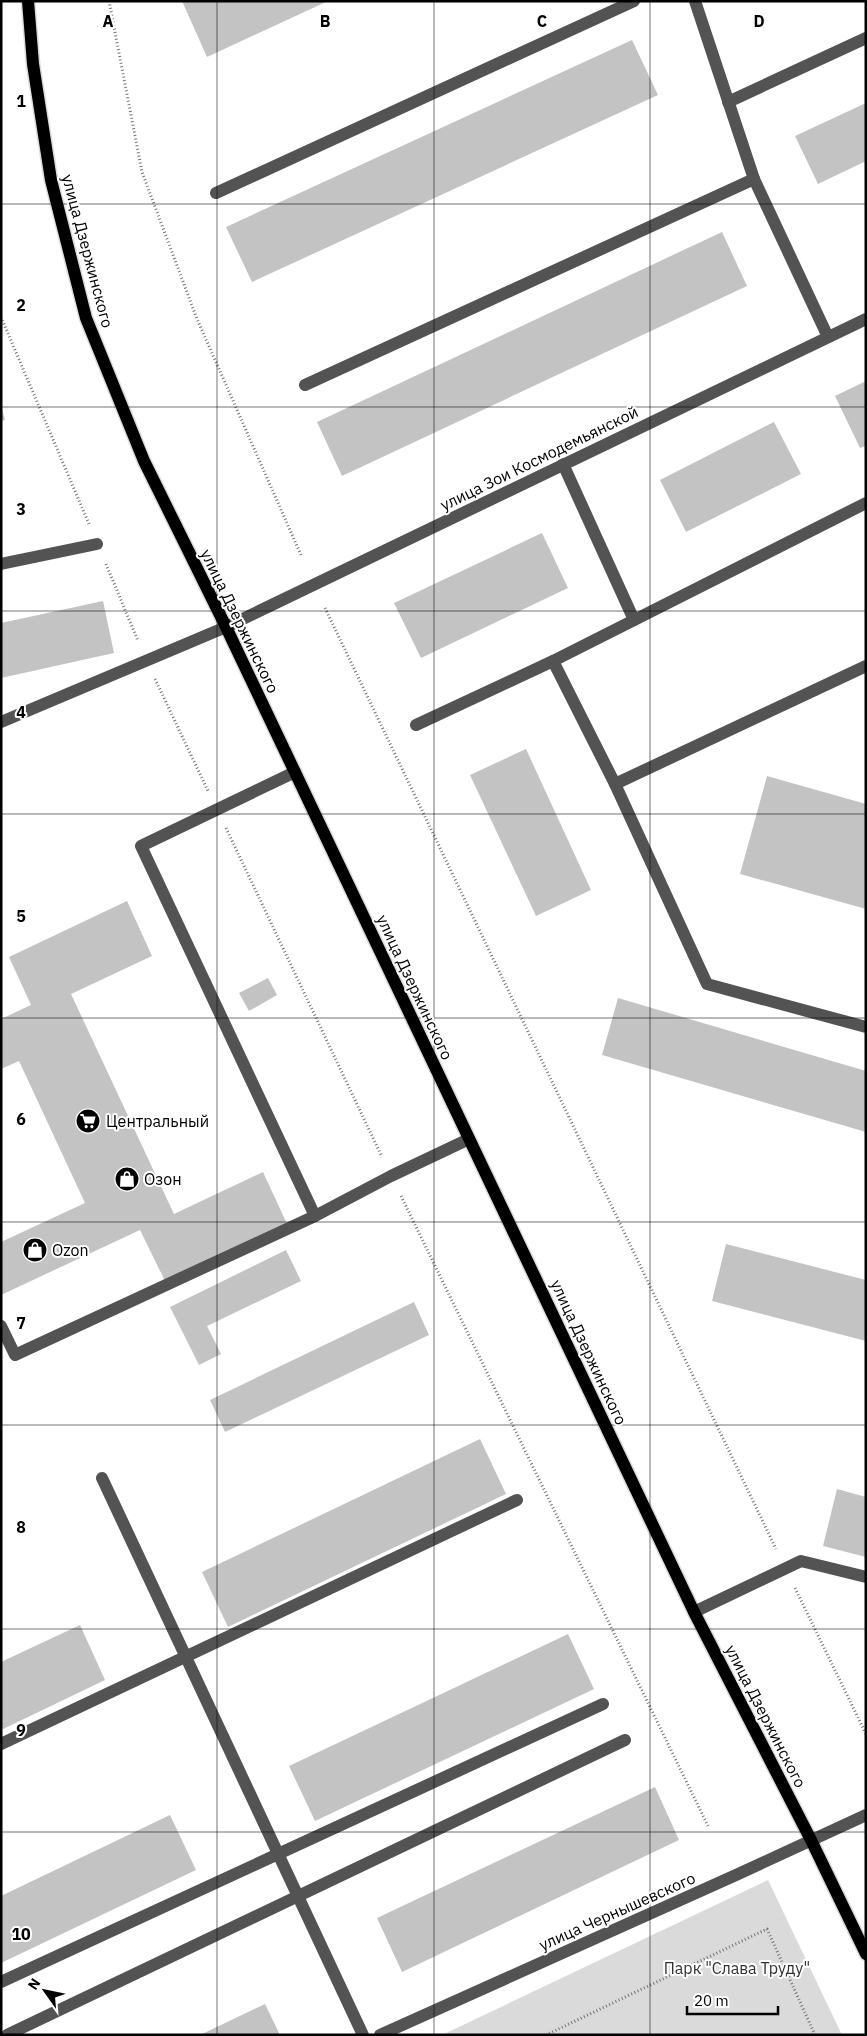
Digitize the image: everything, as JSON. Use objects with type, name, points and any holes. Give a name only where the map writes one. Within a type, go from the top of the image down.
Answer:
[{"type":"main road","name":"улица Дзержинского","points":[[28,1],[33,64],[52,180],[86,318],[144,461],[226,627],[694,1612],[811,1840],[866,1954]]},
{"type":"street","points":[[216,193],[634,1]]},
{"type":"street","points":[[695,1],[754,179],[828,337]]},
{"type":"street","points":[[728,102],[866,38]]},
{"type":"street","points":[[304,386],[754,179]]},
{"type":"street","name":"улица Зои Космодемьянской","points":[[1,722],[226,627],[866,318]]},
{"type":"street","points":[[563,464],[634,620]]},
{"type":"street","points":[[416,725],[553,661],[866,502]]},
{"type":"street","points":[[1,564],[97,544]]},
{"type":"street","points":[[553,661],[614,784],[707,984],[866,1026]]},
{"type":"street","points":[[614,784],[866,666]]},
{"type":"street","points":[[295,772],[141,846],[315,1216]]},
{"type":"street","points":[[1,1326],[15,1355],[315,1216],[391,1176],[469,1139]]},
{"type":"street","points":[[102,1478],[364,2035]]},
{"type":"street","points":[[1,1744],[517,1500]]},
{"type":"street","points":[[694,1612],[801,1561],[866,1576]]},
{"type":"street","points":[[1,1982],[603,1704]]},
{"type":"street","points":[[7,2035],[625,1740]]},
{"type":"street","name":"улица Чернышевского","points":[[380,2035],[866,1815]]},
{"type":"path","points":[[109,1],[142,172],[197,319],[301,555]]},
{"type":"path","points":[[1,317],[146,661],[391,1176],[708,1826]]},
{"type":"path","points":[[325,608],[866,1734]]},
{"type":"path","points":[[546,2035],[767,1929],[815,2035]]},
{"type":"green space","name":"Парк \"Слава Труду\"","points":[[768,1880],[842,2035],[442,2035]]},
{"type":"building","points":[[182,1],[328,1],[207,57]]},
{"type":"building","points":[[632,40],[658,95],[252,282],[226,227]]},
{"type":"building","points":[[866,103],[866,161],[818,184],[795,136]]},
{"type":"building","points":[[722,232],[747,286],[342,476],[317,422]]},
{"type":"building","points":[[866,381],[866,446],[860,448],[835,396]]},
{"type":"building","points":[[1,406],[5,420],[1,421]]},
{"type":"building","points":[[774,422],[801,474],[686,532],[660,480]]},
{"type":"building","points":[[542,533],[568,588],[421,658],[394,603]]},
{"type":"building","points":[[103,601],[114,653],[1,678],[1,623]]},
{"type":"building","points":[[526,749],[591,890],[536,916],[470,775]]},
{"type":"building","points":[[767,776],[866,804],[866,909],[740,874]]},
{"type":"building","name":"Центральный","points":[[127,901],[152,956],[71,994],[174,1214],[263,1172],[288,1226],[166,1283],[140,1230],[1,1295],[1,1242],[85,1203],[19,1061],[1,1069],[1,1019],[31,1005],[9,957]]},
{"type":"building","points":[[268,978],[277,995],[249,1011],[239,993]]},
{"type":"building","points":[[618,998],[866,1071],[866,1132],[602,1055]]},
{"type":"building","points":[[726,1244],[866,1280],[866,1341],[712,1301]]},
{"type":"building","points":[[286,1250],[301,1281],[207,1326],[221,1354],[199,1365],[170,1307]]},
{"type":"building","points":[[414,1302],[429,1335],[225,1432],[210,1400]]},
{"type":"building","points":[[480,1439],[506,1494],[228,1627],[202,1572]]},
{"type":"building","points":[[837,1489],[866,1497],[866,1557],[823,1546]]},
{"type":"building","points":[[80,1625],[105,1680],[1,1730],[1,1662]]},
{"type":"building","points":[[568,1634],[594,1689],[315,1821],[289,1766]]},
{"type":"building","points":[[655,1787],[679,1840],[402,1972],[377,1918]]},
{"type":"building","points":[[170,1815],[196,1870],[1,1963],[1,1896]]},
{"type":"building","points":[[265,2004],[280,2035],[200,2035]]},
{"type":"place","name":"Центральный","points":[[88,1121]]},
{"type":"place","name":"Озон","points":[[127,1179]]},
{"type":"place","name":"Ozon","points":[[35,1250]]}]
